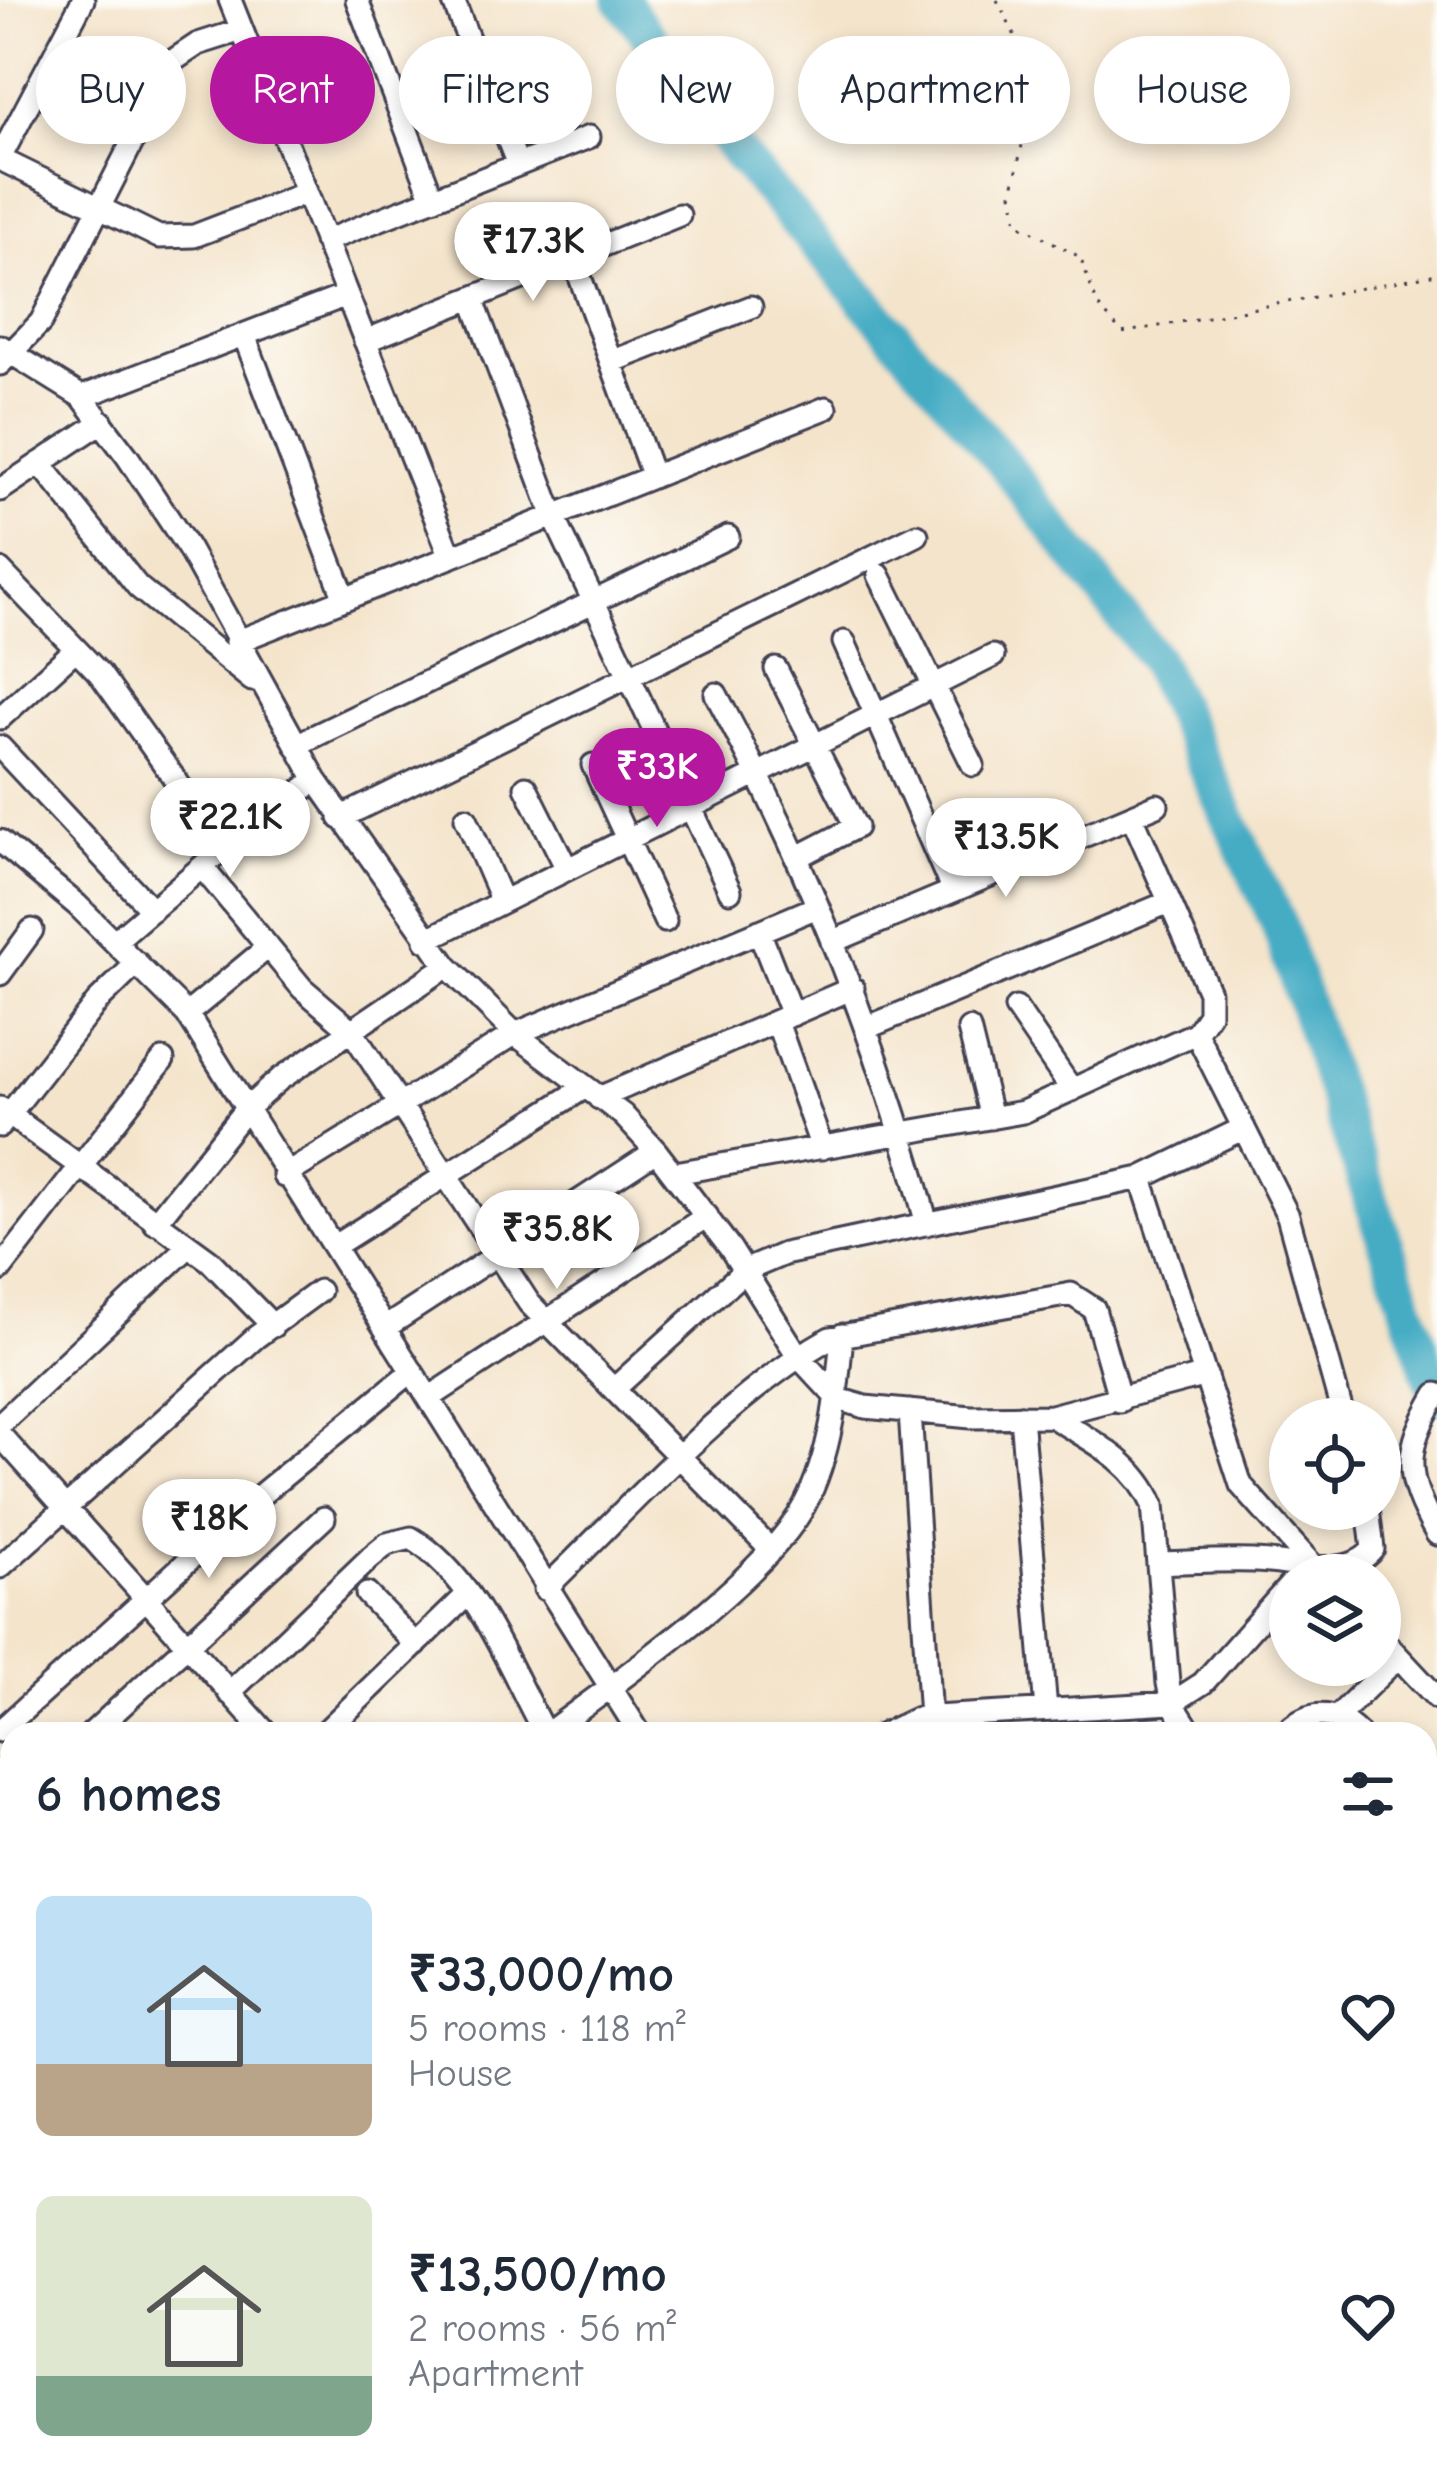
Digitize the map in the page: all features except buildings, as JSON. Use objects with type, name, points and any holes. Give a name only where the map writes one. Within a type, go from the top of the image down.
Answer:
[{"type":"street","points":[[83,0],[0,158],[159,237],[220,228],[306,193]]},
{"type":"street","points":[[230,0],[451,557]]},
{"type":"street","points":[[357,0],[433,199]]},
{"type":"street","points":[[453,0],[518,165]]},
{"type":"street","points":[[242,30],[198,44],[174,60],[41,322],[5,355],[82,397],[102,422],[160,503],[316,780],[426,940],[515,1034],[592,1093],[656,1151],[707,1216],[798,1355],[838,1399],[910,1412],[1051,1416],[1206,1375]]},
{"type":"street","points":[[326,241],[571,144]]},
{"type":"street","points":[[365,341],[680,214]]},
{"type":"street","points":[[573,258],[653,477]]},
{"type":"street","points":[[82,397],[347,295]]},
{"type":"street","points":[[472,298],[554,517],[730,891]]},
{"type":"street","points":[[611,362],[751,307]]},
{"type":"street","points":[[244,335],[345,599]]},
{"type":"street","points":[[236,642],[826,408]]},
{"type":"street","points":[[0,490],[102,422]]},
{"type":"street","points":[[40,463],[138,587],[263,688]]},
{"type":"street","points":[[340,818],[917,535]]},
{"type":"street","points":[[296,746],[728,537]]},
{"type":"street","points":[[0,570],[130,712],[224,848]]},
{"type":"street","points":[[879,575],[974,765]]},
{"type":"street","points":[[844,642],[879,712],[953,891]]},
{"type":"street","points":[[0,718],[76,649]]},
{"type":"street","points":[[426,940],[993,656]]},
{"type":"street","points":[[776,668],[856,827],[796,858]]},
{"type":"street","points":[[716,694],[758,772],[853,988],[903,1135],[927,1224]]},
{"type":"street","points":[[0,747],[152,910]]},
{"type":"street","points":[[593,765],[665,921]]},
{"type":"street","points":[[115,941],[224,848],[316,780]]},
{"type":"street","points":[[526,787],[567,869]]},
{"type":"street","points":[[832,942],[1157,805]]},
{"type":"street","points":[[674,1173],[1023,1112],[1196,1033],[1209,1014],[1209,992],[1132,816]]},
{"type":"street","points":[[466,818],[502,901]]},
{"type":"street","points":[[0,841],[115,941],[187,1014],[234,1124],[284,1176],[336,1245],[386,1327],[399,1382],[429,1399],[545,1589],[598,1696],[627,1722]]},
{"type":"street","points":[[202,867],[302,988],[352,1031],[545,1322],[769,1548]]},
{"type":"street","points":[[866,1028],[1169,902]]},
{"type":"street","points":[[284,1176],[515,1034],[817,907]]},
{"type":"street","points":[[0,974],[32,930]]},
{"type":"street","points":[[759,931],[821,1148]]},
{"type":"street","points":[[187,1014],[268,947]]},
{"type":"street","points":[[137,963],[97,1001],[3,1117],[188,1247],[240,1288],[273,1326]]},
{"type":"street","points":[[155,1223],[234,1124],[299,1064],[447,966]]},
{"type":"street","points":[[336,1245],[592,1093],[853,988]]},
{"type":"street","points":[[1016,1008],[1072,1090]]},
{"type":"street","points":[[969,1028],[992,1118]]},
{"type":"street","points":[[1196,1033],[1288,1216],[1337,1398]]},
{"type":"street","points":[[0,1270],[82,1172],[163,1060]]},
{"type":"street","points":[[614,1389],[745,1271],[784,1254],[1141,1178],[1244,1128]]},
{"type":"street","points":[[386,1327],[656,1151]]},
{"type":"street","points":[[1141,1178],[1241,1485],[1291,1554]]},
{"type":"street","points":[[429,1399],[707,1216]]},
{"type":"street","points":[[0,1424],[188,1247]]},
{"type":"street","points":[[0,1567],[273,1326],[319,1291]]},
{"type":"street","points":[[545,1589],[678,1460],[798,1355],[842,1335],[1071,1294],[1094,1309],[1120,1401]]},
{"type":"street","points":[[562,1722],[664,1645],[769,1548],[802,1509],[838,1399],[842,1335]]},
{"type":"street","points":[[10,1722],[263,1493],[399,1382]]},
{"type":"street","points":[[1436,1395],[1418,1424],[1409,1458],[1437,1534]]},
{"type":"street","points":[[910,1412],[931,1717]]},
{"type":"street","points":[[1051,1416],[1104,1448],[1145,1486],[1153,1505],[1172,1703],[1184,1722]]},
{"type":"street","points":[[1021,1417],[1046,1710]]},
{"type":"street","points":[[0,1435],[256,1722]]},
{"type":"street","points":[[104,1722],[324,1518]]},
{"type":"street","points":[[229,1693],[371,1557],[399,1539],[427,1547],[467,1594],[539,1722]]},
{"type":"street","points":[[1158,1563],[1269,1564]]},
{"type":"street","points":[[367,1594],[416,1645]]},
{"type":"street","points":[[342,1722],[467,1594]]},
{"type":"street","points":[[901,1722],[1172,1703],[1203,1683],[1269,1612]]},
{"type":"street","points":[[1401,1660],[1437,1698]]},
{"type":"street","points":[[1337,1717],[1369,1686]]},
{"type":"street","points":[[988,1714],[996,1722]]},
{"type":"street","points":[[1299,1722],[1309,1714],[1343,1722]]},
{"type":"path","points":[[997,0],[1036,78],[1012,193],[1017,223],[1080,257],[1098,306],[1122,332],[1437,274]]},
{"type":"waterway","points":[[621,0],[729,143],[1002,461],[1154,658],[1277,921],[1437,1395]]}]
